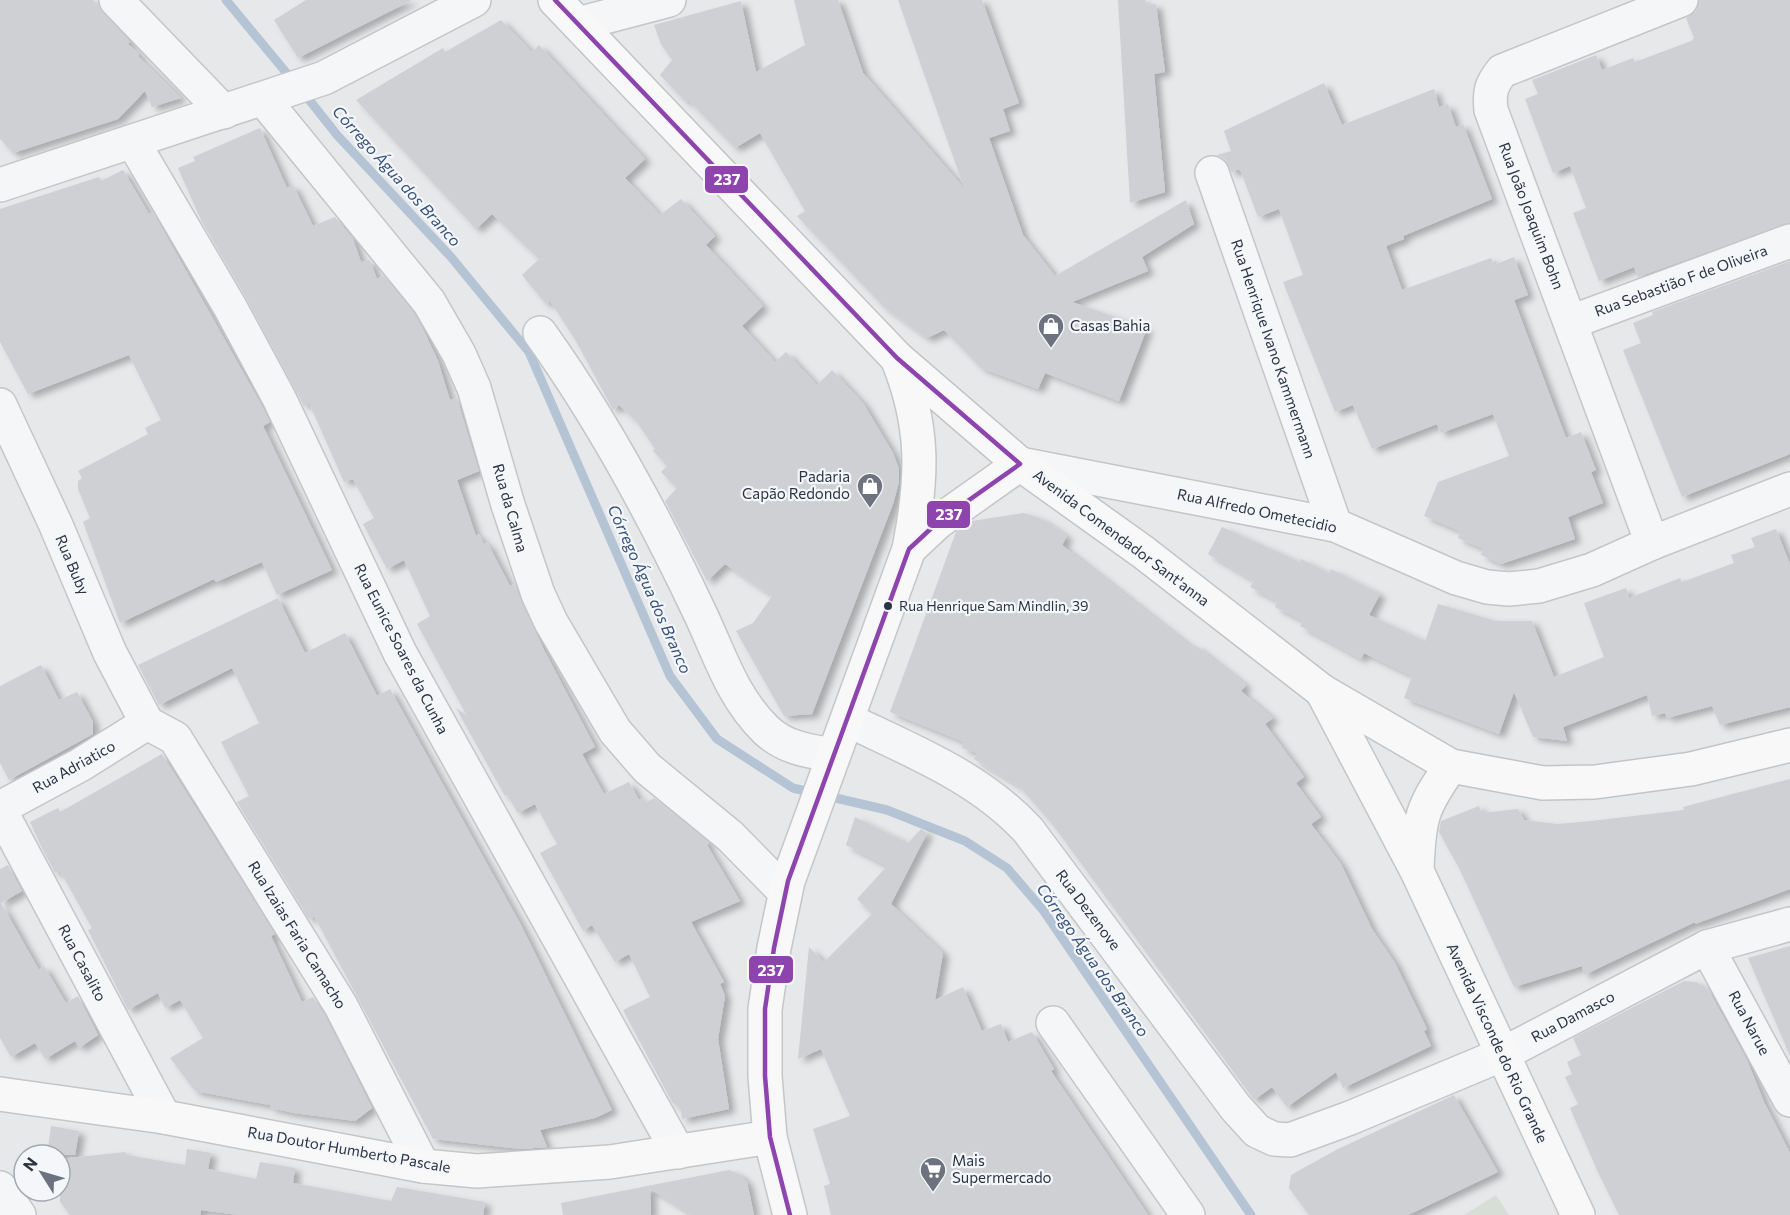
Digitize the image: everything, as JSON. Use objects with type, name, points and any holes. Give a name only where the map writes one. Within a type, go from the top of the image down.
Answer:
[{"type":"main road","name":"Avenida Comendador Sant'anna","points":[[555,0],[897,358],[1020,464],[1143,552],[1322,691],[1450,766],[1543,783],[1595,782],[1691,769],[1790,745]]},
{"type":"main road","points":[[790,1215],[770,1137],[765,1076],[765,1009],[787,887],[830,762],[848,720],[909,549],[919,497],[919,458],[916,423],[909,389],[897,358]]},
{"type":"main road","points":[[909,549],[938,522],[1020,464]]},
{"type":"main road","name":"Avenida Visconde do Rio Grande","points":[[1322,691],[1417,871],[1501,1055],[1578,1215]]},
{"type":"main road","name":"Avenida Visconde do Rio Grande","points":[[1417,871],[1419,826],[1430,796],[1450,766]]},
{"type":"main road","name":"Rua Doutor Humberto Pascale","points":[[0,1094],[164,1117],[423,1166],[477,1171],[531,1169],[678,1152],[770,1137]]},
{"type":"street","points":[[116,0],[224,112]]},
{"type":"street","points":[[0,185],[321,80],[474,0]]},
{"type":"street","points":[[578,24],[669,0]]},
{"type":"street","name":"Rua João Joaquim Bohn","points":[[1652,543],[1491,110],[1491,85],[1502,71],[1681,0]]},
{"type":"street","name":"Rua da Calma","points":[[267,99],[429,302],[459,354],[474,388],[508,505],[538,594],[551,622],[615,731],[647,768],[730,836],[787,887]]},
{"type":"street","name":"Rua Eunice Soares da Cunha","points":[[133,142],[230,307],[279,398],[400,653],[678,1152]]},
{"type":"street","name":"Rua Henrique Ivano Kammermann","points":[[1212,173],[1335,525]]},
{"type":"street","name":"Rua Sebastião F de Oliveira","points":[[1571,322],[1790,241]]},
{"type":"street","points":[[540,333],[565,368],[619,459],[698,609],[739,698],[768,732],[784,744],[830,762]]},
{"type":"street","name":"Rua Buby","points":[[0,405],[55,523],[110,653],[147,723]]},
{"type":"street","name":"Rua Alfredo Ometecidio","points":[[1020,464],[1335,525],[1456,578],[1486,587],[1539,586],[1592,570],[1652,543],[1790,489]]},
{"type":"street","name":"Rua Dezenove","points":[[848,720],[970,780],[1005,805],[1028,830],[1246,1120],[1257,1131],[1274,1139],[1290,1140]]},
{"type":"street","name":"Rua Adriatico","points":[[0,809],[80,765],[147,723]]},
{"type":"street","name":"Rua Izaias Faria Camacho","points":[[147,723],[175,738],[341,1006],[423,1166]]},
{"type":"street","name":"Rua Casalito","points":[[0,809],[164,1117]]},
{"type":"street","name":"Rua Damasco","points":[[1290,1140],[1350,1118],[1501,1055],[1707,946],[1790,924]]},
{"type":"street","name":"Rua Narue","points":[[1707,946],[1790,1100]]},
{"type":"street","points":[[1053,1023],[1188,1215]]},
{"type":"street","points":[[0,1188],[19,1215]]},
{"type":"shaded area","points":[[1496,1195],[1509,1215],[1464,1215]]},
{"type":"building","points":[[0,0],[93,0],[130,42],[128,44],[139,54],[138,56],[181,98],[152,107],[145,91],[118,119],[13,153],[0,139]]},
{"type":"building","points":[[306,0],[412,0],[298,58],[274,20]]},
{"type":"building","points":[[794,0],[838,0],[863,73],[964,188],[898,0],[982,0],[1019,103],[1003,109],[1010,131],[989,138],[1023,235],[1055,276],[1186,200],[1194,224],[1142,257],[1148,271],[1072,302],[1147,328],[1119,401],[1045,373],[1038,389],[981,368],[944,330],[927,338],[884,307],[797,216],[805,211],[760,133],[735,148],[660,75],[672,60],[661,44],[654,25],[741,1],[756,72],[805,45]]},
{"type":"building","points":[[1118,0],[1145,0],[1146,5],[1156,4],[1165,72],[1154,74],[1165,192],[1130,203]]},
{"type":"building","points":[[1699,0],[1790,0],[1790,223],[1638,277],[1634,267],[1599,281],[1573,213],[1586,208],[1570,166],[1553,173],[1525,99],[1538,94],[1532,80],[1596,55],[1602,70],[1633,58],[1635,62],[1691,41],[1694,38],[1686,18],[1696,11]]},
{"type":"building","points":[[501,20],[532,52],[539,45],[645,159],[625,178],[660,215],[681,199],[715,236],[706,245],[763,306],[742,326],[775,362],[786,352],[817,385],[832,370],[863,403],[893,453],[899,469],[899,482],[893,504],[812,714],[784,716],[736,631],[753,623],[772,596],[725,564],[707,581],[665,501],[677,488],[661,472],[667,466],[653,451],[655,449],[637,422],[619,405],[613,410],[576,341],[550,301],[546,304],[522,275],[539,259],[492,214],[476,229],[356,100],[443,48],[445,52]]},
{"type":"building","points":[[1324,83],[1342,125],[1434,89],[1439,107],[1448,104],[1456,127],[1463,124],[1492,199],[1403,236],[1404,239],[1386,246],[1402,290],[1491,258],[1494,265],[1514,257],[1528,295],[1514,300],[1566,438],[1581,432],[1596,470],[1591,472],[1603,503],[1568,517],[1575,539],[1501,564],[1481,555],[1484,549],[1458,538],[1460,531],[1424,516],[1438,482],[1509,456],[1493,414],[1441,433],[1437,424],[1372,449],[1353,405],[1335,412],[1283,282],[1303,275],[1279,209],[1258,217],[1241,172],[1238,169],[1232,173],[1225,159],[1217,155],[1231,151],[1224,131]]},
{"type":"building","points":[[260,128],[287,188],[293,185],[313,226],[335,217],[353,239],[361,262],[370,260],[377,279],[384,276],[414,313],[422,327],[438,361],[450,400],[457,398],[479,471],[457,480],[476,536],[479,534],[484,544],[487,542],[510,586],[514,584],[544,650],[595,747],[582,754],[604,794],[629,782],[639,800],[642,798],[645,803],[654,798],[709,843],[707,845],[740,901],[691,922],[724,982],[720,984],[725,996],[718,1039],[729,1109],[682,1119],[681,1109],[672,1102],[623,1010],[650,997],[629,954],[615,962],[592,925],[583,931],[540,853],[557,844],[535,804],[518,813],[507,795],[505,796],[456,708],[467,716],[417,624],[430,616],[404,560],[387,569],[363,524],[374,518],[353,479],[344,482],[309,403],[304,406],[202,222],[178,168],[195,161],[193,157]]},
{"type":"building","points":[[123,170],[149,214],[153,212],[262,406],[270,422],[263,426],[332,570],[277,595],[262,562],[216,582],[214,579],[120,623],[83,522],[90,518],[78,489],[78,481],[82,478],[78,471],[148,434],[145,428],[161,420],[129,355],[28,394],[0,342],[0,209],[99,177],[101,181]]},
{"type":"building","points":[[1790,261],[1790,454],[1682,497],[1623,350],[1641,343],[1633,323],[1653,315],[1652,312]]},
{"type":"building","points":[[1024,513],[1042,519],[1067,536],[1062,545],[1193,648],[1195,645],[1246,685],[1241,691],[1273,718],[1265,724],[1304,777],[1296,783],[1321,817],[1311,824],[1341,864],[1372,929],[1395,963],[1427,1029],[1424,1031],[1431,1046],[1343,1088],[1336,1072],[1287,1107],[1272,1087],[1254,1100],[1053,825],[1020,787],[974,759],[977,753],[962,748],[964,742],[890,712],[956,532],[972,521]]},
{"type":"building","points":[[1222,527],[1300,562],[1301,559],[1329,573],[1331,569],[1380,594],[1369,615],[1425,641],[1438,604],[1496,621],[1532,621],[1554,677],[1604,657],[1584,603],[1626,588],[1629,598],[1680,578],[1682,582],[1734,563],[1731,555],[1755,547],[1751,538],[1776,529],[1790,564],[1790,707],[1720,725],[1712,706],[1667,718],[1665,713],[1652,716],[1647,695],[1563,727],[1567,741],[1533,737],[1514,692],[1499,734],[1404,698],[1412,676],[1364,653],[1361,659],[1300,626],[1303,621],[1275,607],[1277,601],[1250,587],[1254,581],[1208,554]]},
{"type":"building","points":[[278,598],[305,653],[345,633],[377,696],[390,689],[521,925],[612,1110],[595,1118],[540,1130],[547,1147],[521,1149],[433,1139],[314,916],[309,919],[237,802],[249,796],[221,742],[259,723],[232,668],[159,705],[138,665]]},
{"type":"building","points":[[41,665],[59,700],[77,692],[93,722],[93,734],[9,780],[0,763],[0,686]]},
{"type":"building","points":[[162,754],[275,934],[271,936],[302,1002],[313,997],[325,1015],[372,1108],[355,1121],[294,1113],[271,1108],[270,1105],[195,1091],[170,1058],[203,1038],[180,1000],[165,1008],[158,993],[128,1010],[88,930],[92,928],[60,871],[55,873],[30,822],[58,808],[60,812]]},
{"type":"building","points":[[1790,779],[1790,889],[1695,924],[1695,922],[1584,975],[1582,966],[1514,987],[1459,868],[1439,832],[1441,821],[1479,806],[1482,813],[1518,809],[1524,820],[1557,824],[1684,810],[1683,807]]},
{"type":"building","points":[[855,817],[908,843],[921,829],[927,833],[891,904],[943,953],[935,1000],[963,987],[982,1031],[1001,1024],[1008,1042],[1032,1032],[1054,1069],[1051,1071],[1148,1215],[831,1215],[824,1186],[830,1184],[813,1129],[850,1116],[821,1049],[798,1059],[809,947],[824,962],[872,914],[857,899],[887,866],[846,845]]},
{"type":"building","points":[[8,865],[22,891],[1,903],[39,970],[44,966],[66,1003],[78,996],[98,1035],[79,1048],[75,1041],[45,1059],[35,1043],[11,1057],[0,1038],[0,869]]},
{"type":"building","points":[[1790,946],[1790,1056],[1748,958]]},
{"type":"building","points":[[1684,981],[1696,982],[1708,989],[1747,1060],[1764,1102],[1790,1153],[1790,1215],[1619,1215],[1597,1170],[1570,1108],[1578,1104],[1565,1077],[1572,1074],[1567,1062],[1581,1055],[1573,1038]]},
{"type":"building","points":[[1454,1095],[1498,1172],[1408,1215],[1309,1215],[1289,1188],[1291,1175],[1336,1150]]},
{"type":"building","points":[[51,1126],[79,1131],[75,1155],[72,1155],[72,1143],[49,1143]]},
{"type":"building","points":[[187,1149],[211,1153],[208,1169],[256,1179],[260,1162],[295,1168],[293,1183],[391,1201],[397,1187],[485,1202],[483,1215],[239,1215],[201,1210],[200,1215],[70,1215],[61,1203],[72,1203],[72,1158],[125,1152],[127,1155],[185,1165]]},
{"type":"building","points":[[729,1170],[739,1174],[747,1182],[754,1215],[693,1215],[650,1189],[651,1215],[563,1215],[561,1203]]},
{"type":"waterway","name":"Córrego Água dos Branco","points":[[226,0],[294,82]]},
{"type":"waterway","name":"Córrego Água dos Branco","points":[[303,92],[337,135],[451,257],[529,352],[670,676],[717,739],[793,788],[887,810],[965,841],[1007,868],[1043,910],[1251,1215]]},
{"type":"transit line","name":"237","points":[[555,0],[897,358],[1020,464],[938,522],[909,549],[788,881],[774,948],[765,1009],[765,1076],[770,1137],[790,1215]]},
{"type":"place","name":"Casas Bahia","points":[[1051,349]]},
{"type":"place","name":"Padaria Capão Redondo","points":[[870,509]]},
{"type":"place","name":"Rua Henrique Sam Mindlin, 39","points":[[888,606]]},
{"type":"place","name":"Mais Supermercado","points":[[933,1193]]}]
